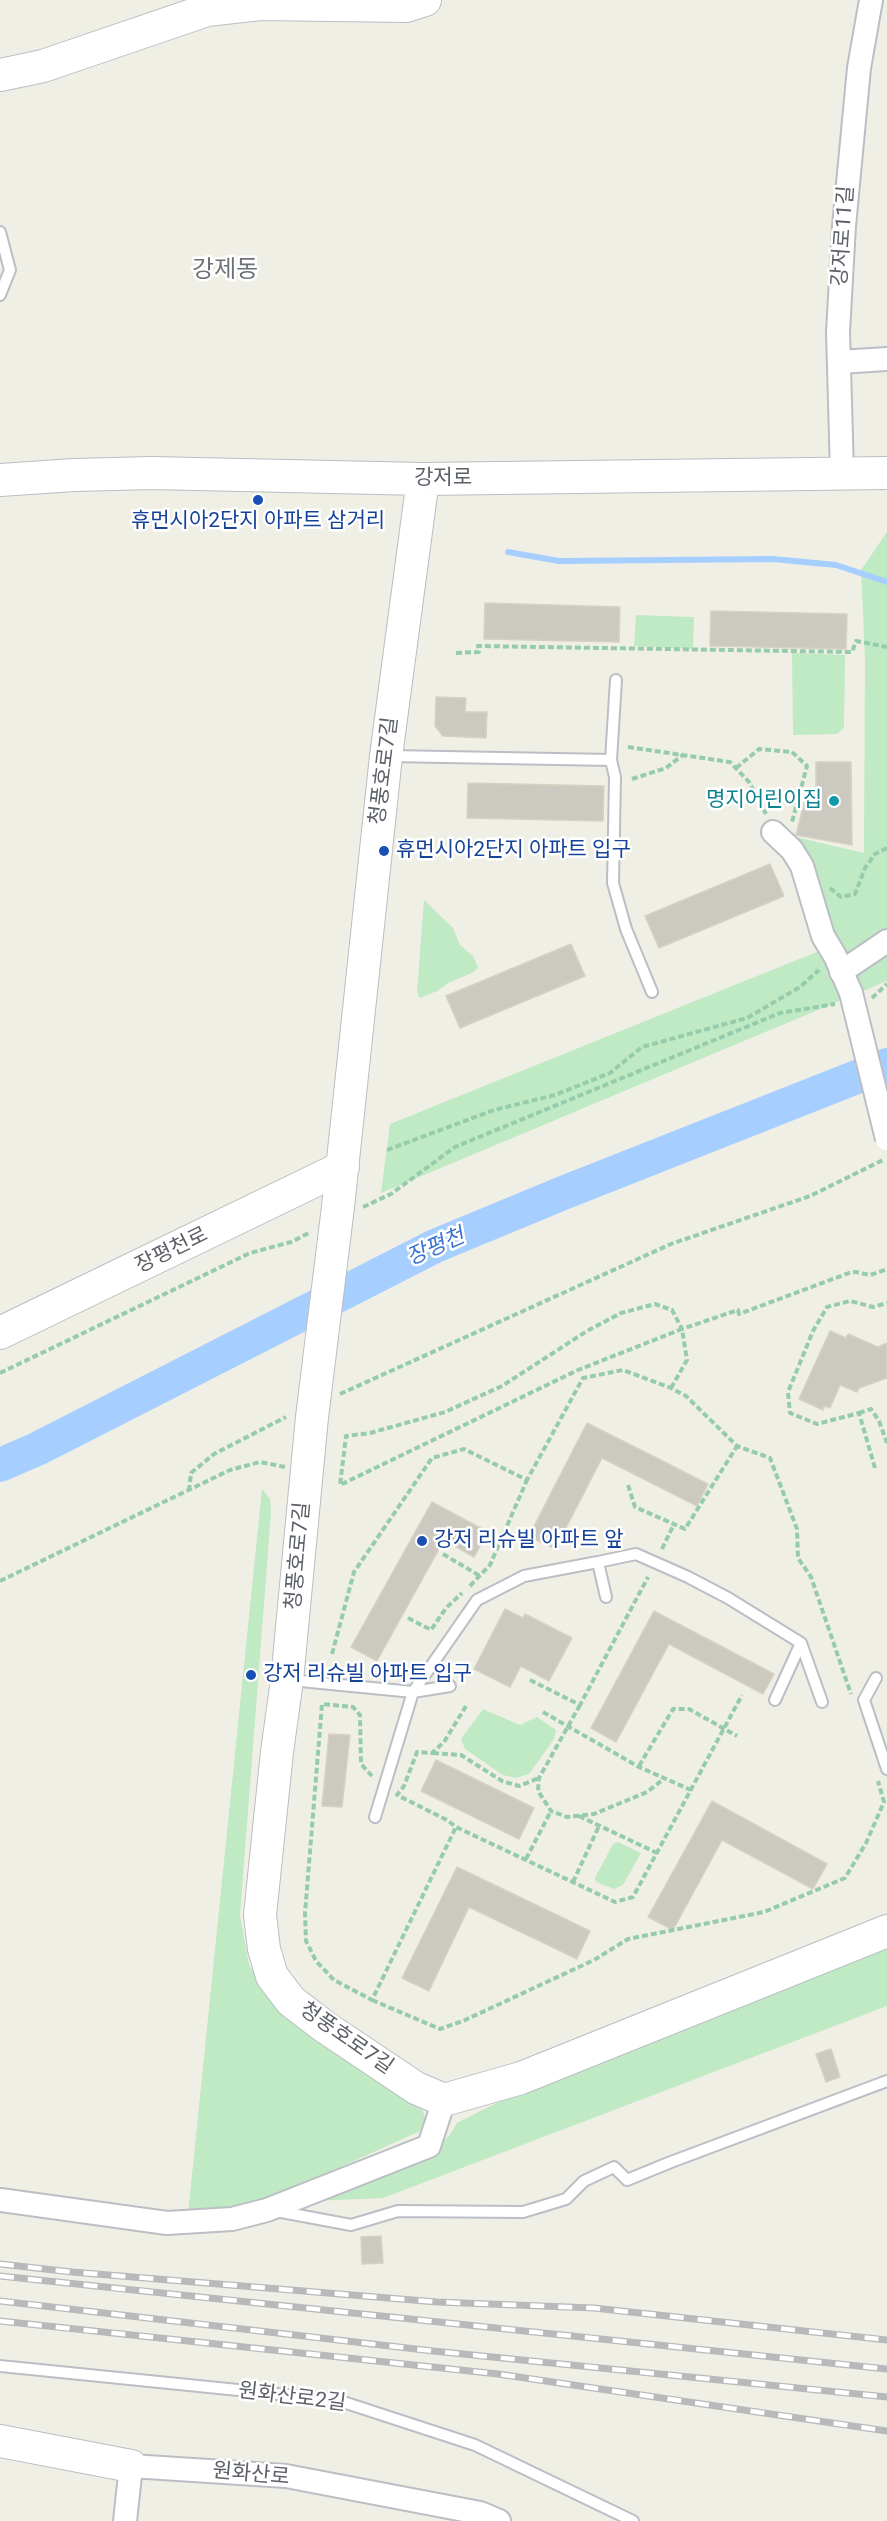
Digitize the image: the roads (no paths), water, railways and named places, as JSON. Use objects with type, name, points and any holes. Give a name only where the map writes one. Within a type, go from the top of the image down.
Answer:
[{"type":"street","points":[[0,75],[42,66],[207,10],[260,4],[406,6],[425,0]]},
{"type":"street","name":"강저로11길","points":[[842,473],[838,332],[849,156],[871,0]]},
{"type":"street","points":[[839,362],[887,359]]},
{"type":"street","name":"강저로","points":[[0,480],[151,473],[423,479],[887,473]]},
{"type":"street","name":"청풍호로7길","points":[[423,479],[386,756],[340,1214],[312,1410],[287,1680],[260,1915],[264,1949],[272,1976],[291,2001],[325,2027],[416,2088],[444,2100]]},
{"type":"street","points":[[773,832],[792,850],[802,866],[823,936],[838,964],[850,999],[887,1139]]},
{"type":"street","points":[[838,964],[887,941]]},
{"type":"street","name":"장평천로","points":[[0,1333],[343,1167]]},
{"type":"street","points":[[0,2200],[167,2223],[232,2219],[267,2210],[429,2146],[444,2100],[521,2078],[887,1931]]},
{"type":"street","name":"원화산로","points":[[0,2441],[131,2466],[286,2476],[480,2513],[499,2521]]},
{"type":"street","points":[[125,2521],[131,2466]]},
{"type":"lane","points":[[0,232],[10,270],[0,295]]},
{"type":"lane","points":[[616,680],[611,760],[615,777],[613,883],[626,929],[652,992]]},
{"type":"lane","points":[[386,756],[611,760]]},
{"type":"lane","points":[[375,1817],[413,1692],[477,1600],[524,1576],[636,1554],[728,1598],[801,1642],[822,1702]]},
{"type":"lane","points":[[598,1562],[606,1597]]},
{"type":"lane","points":[[775,1700],[801,1642]]},
{"type":"lane","points":[[876,1678],[864,1700],[887,1769]]},
{"type":"lane","points":[[287,1680],[413,1692],[450,1686]]},
{"type":"lane","points":[[267,2210],[351,2225],[398,2211],[523,2212],[566,2199],[584,2181],[614,2167],[627,2180],[887,2082]]},
{"type":"lane","name":"원화산로2길","points":[[0,2366],[337,2400],[475,2445],[633,2521]]},
{"type":"waterway","points":[[508,552],[559,561],[773,559],[836,565],[887,582]]},
{"type":"waterway","name":"장평천","points":[[0,1465],[37,1449],[435,1246],[887,1065]]},
{"type":"railway","points":[[0,2264],[437,2302],[594,2308],[887,2340]]},
{"type":"railway","points":[[0,2276],[887,2369]]},
{"type":"railway","points":[[0,2301],[433,2351],[887,2397]]},
{"type":"railway","points":[[0,2321],[498,2374],[887,2431]]},
{"type":"place","name":"휴먼시아2단지 아파트 삼거리","points":[[258,500]]},
{"type":"place","name":"명지어린이집","points":[[834,801]]},
{"type":"place","name":"휴먼시아2단지 아파트 입구","points":[[384,851]]},
{"type":"place","name":"강저 리슈빌 아파트 앞","points":[[422,1541]]},
{"type":"place","name":"강저 리슈빌 아파트 입구","points":[[251,1675]]},
{"type":"district","name":"강제동","points":[[225,271]]}]
